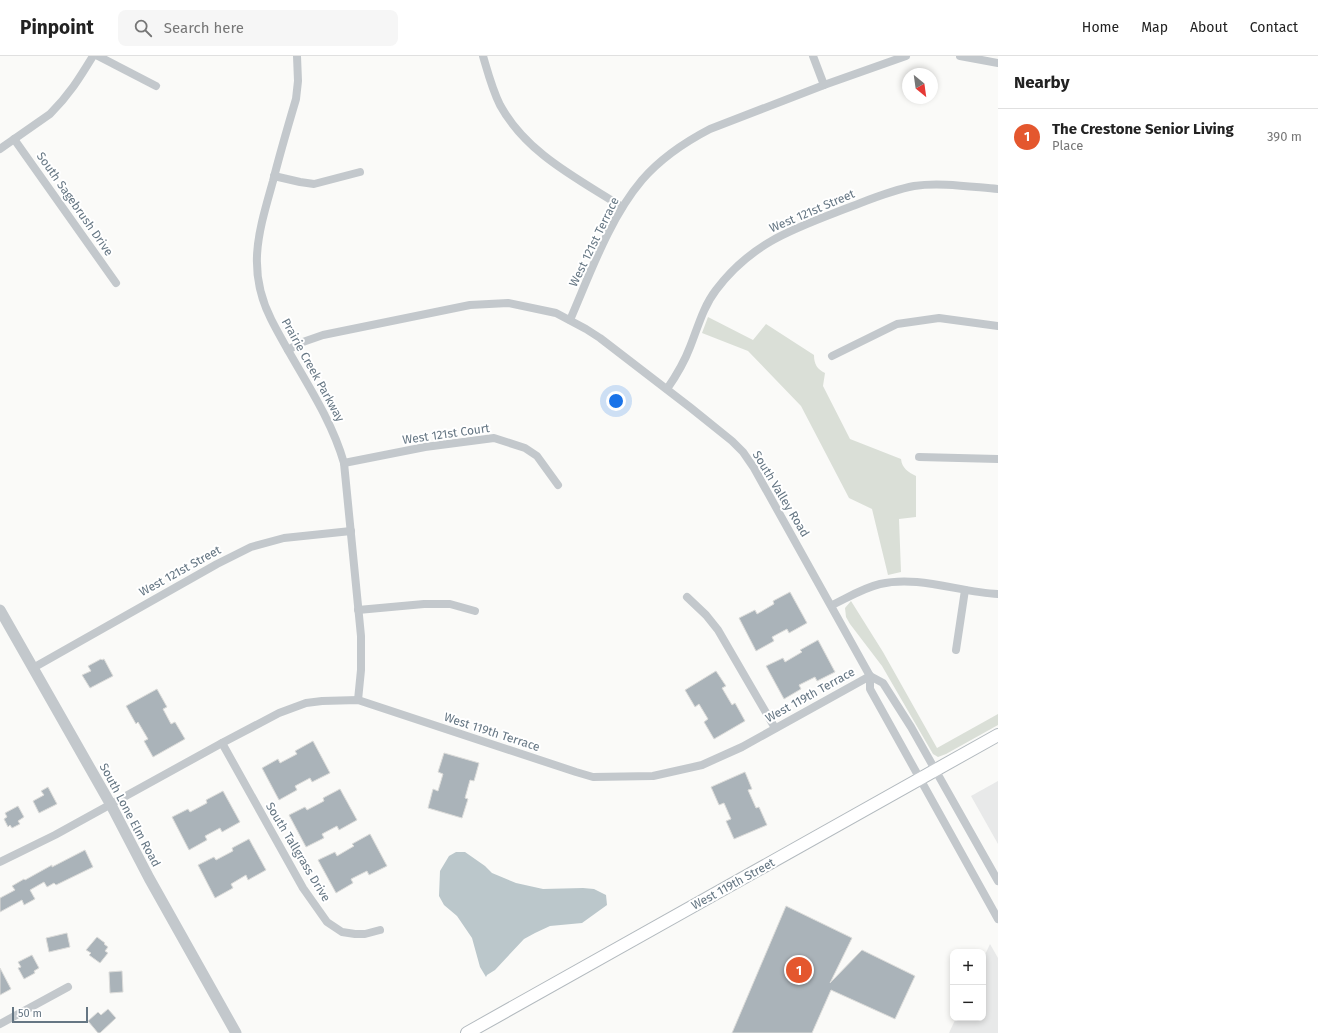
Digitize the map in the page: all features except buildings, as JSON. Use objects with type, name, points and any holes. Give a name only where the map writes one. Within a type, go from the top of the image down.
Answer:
[{"type":"main road","name":"West 119th Street","points":[[467,1033],[998,735]]},
{"type":"street","points":[[0,149],[50,114],[65,99],[77,84],[93,56]]},
{"type":"street","points":[[98,56],[156,86]]},
{"type":"street","name":"Prairie Creek Parkway","points":[[297,56],[298,81],[296,99],[258,236],[256,260],[257,271],[266,308],[333,432],[344,463],[361,651],[358,700]]},
{"type":"street","points":[[483,56],[491,84],[500,105],[515,127],[530,144],[550,161],[622,207]]},
{"type":"street","points":[[813,56],[824,86]]},
{"type":"street","name":"West 121st Terrace","points":[[570,320],[603,244],[622,207],[643,179],[664,159],[694,138],[710,129],[906,56]]},
{"type":"street","points":[[960,56],[998,63]]},
{"type":"street","name":"South Sagebrush Drive","points":[[14,139],[116,283]]},
{"type":"street","points":[[274,176],[314,184],[360,172]]},
{"type":"street","name":"West 121st Street","points":[[667,389],[677,375],[684,361],[703,313],[716,290],[740,263],[771,240],[786,232],[867,201],[915,186],[952,185],[998,189]]},
{"type":"street","points":[[288,350],[300,343],[323,335],[470,305],[508,303],[556,313],[570,320]]},
{"type":"street","points":[[832,356],[897,324],[939,318],[998,326]]},
{"type":"street","name":"South Valley Road","points":[[570,320],[600,338],[667,389],[732,441],[742,452],[760,478],[832,605],[870,676],[870,689],[998,919]]},
{"type":"street","name":"West 121st Court","points":[[344,463],[425,447],[494,438],[525,448],[537,456],[558,485]]},
{"type":"street","points":[[919,457],[998,459]]},
{"type":"street","name":"West 121st Street","points":[[33,668],[216,564],[251,547],[284,538],[351,532]]},
{"type":"street","points":[[832,605],[869,588],[891,582],[915,582],[998,594]]},
{"type":"street","points":[[956,650],[966,590]]},
{"type":"street","points":[[687,597],[706,615],[718,630],[775,728]]},
{"type":"street","points":[[358,610],[424,604],[450,604],[475,611]]},
{"type":"street","name":"South Lone Elm Road","points":[[0,610],[111,805],[149,878],[236,1033]]},
{"type":"street","name":"South Valley Road","points":[[870,676],[883,683],[911,726],[998,880]]},
{"type":"street","name":"West 119th Terrace","points":[[0,862],[56,835],[222,743],[279,714],[306,703],[358,700],[593,777],[653,776],[702,765],[742,747],[870,676]]},
{"type":"street","name":"South Tallgrass Drive","points":[[222,743],[303,888],[327,922],[342,932],[355,934],[365,934],[380,930]]},
{"type":"street","points":[[0,1024],[68,987]]},
{"type":"shaded area","points":[[708,317],[753,340],[766,324],[814,355],[816,366],[825,373],[823,386],[850,439],[901,459],[906,469],[916,476],[916,517],[899,519],[901,572],[888,575],[872,509],[849,498],[801,406],[748,351],[702,333]]},
{"type":"shaded area","points":[[851,601],[883,652],[937,748],[998,714],[998,725],[946,754],[938,757],[933,754],[882,666],[846,617],[845,608]]},
{"type":"shaded area","points":[[998,781],[998,844],[971,796]]},
{"type":"shaded area","points":[[456,852],[465,852],[485,866],[492,873],[516,883],[543,889],[594,889],[606,895],[607,905],[582,923],[550,926],[524,939],[495,970],[486,977],[480,967],[472,938],[457,916],[444,905],[439,896],[440,871],[449,856]]},
{"type":"shaded area","points":[[990,944],[998,958],[998,1033],[949,1033],[955,1021],[986,1021],[986,953]]},
{"type":"place","name":"The Crestone Senior Living","points":[[799,970]]}]
